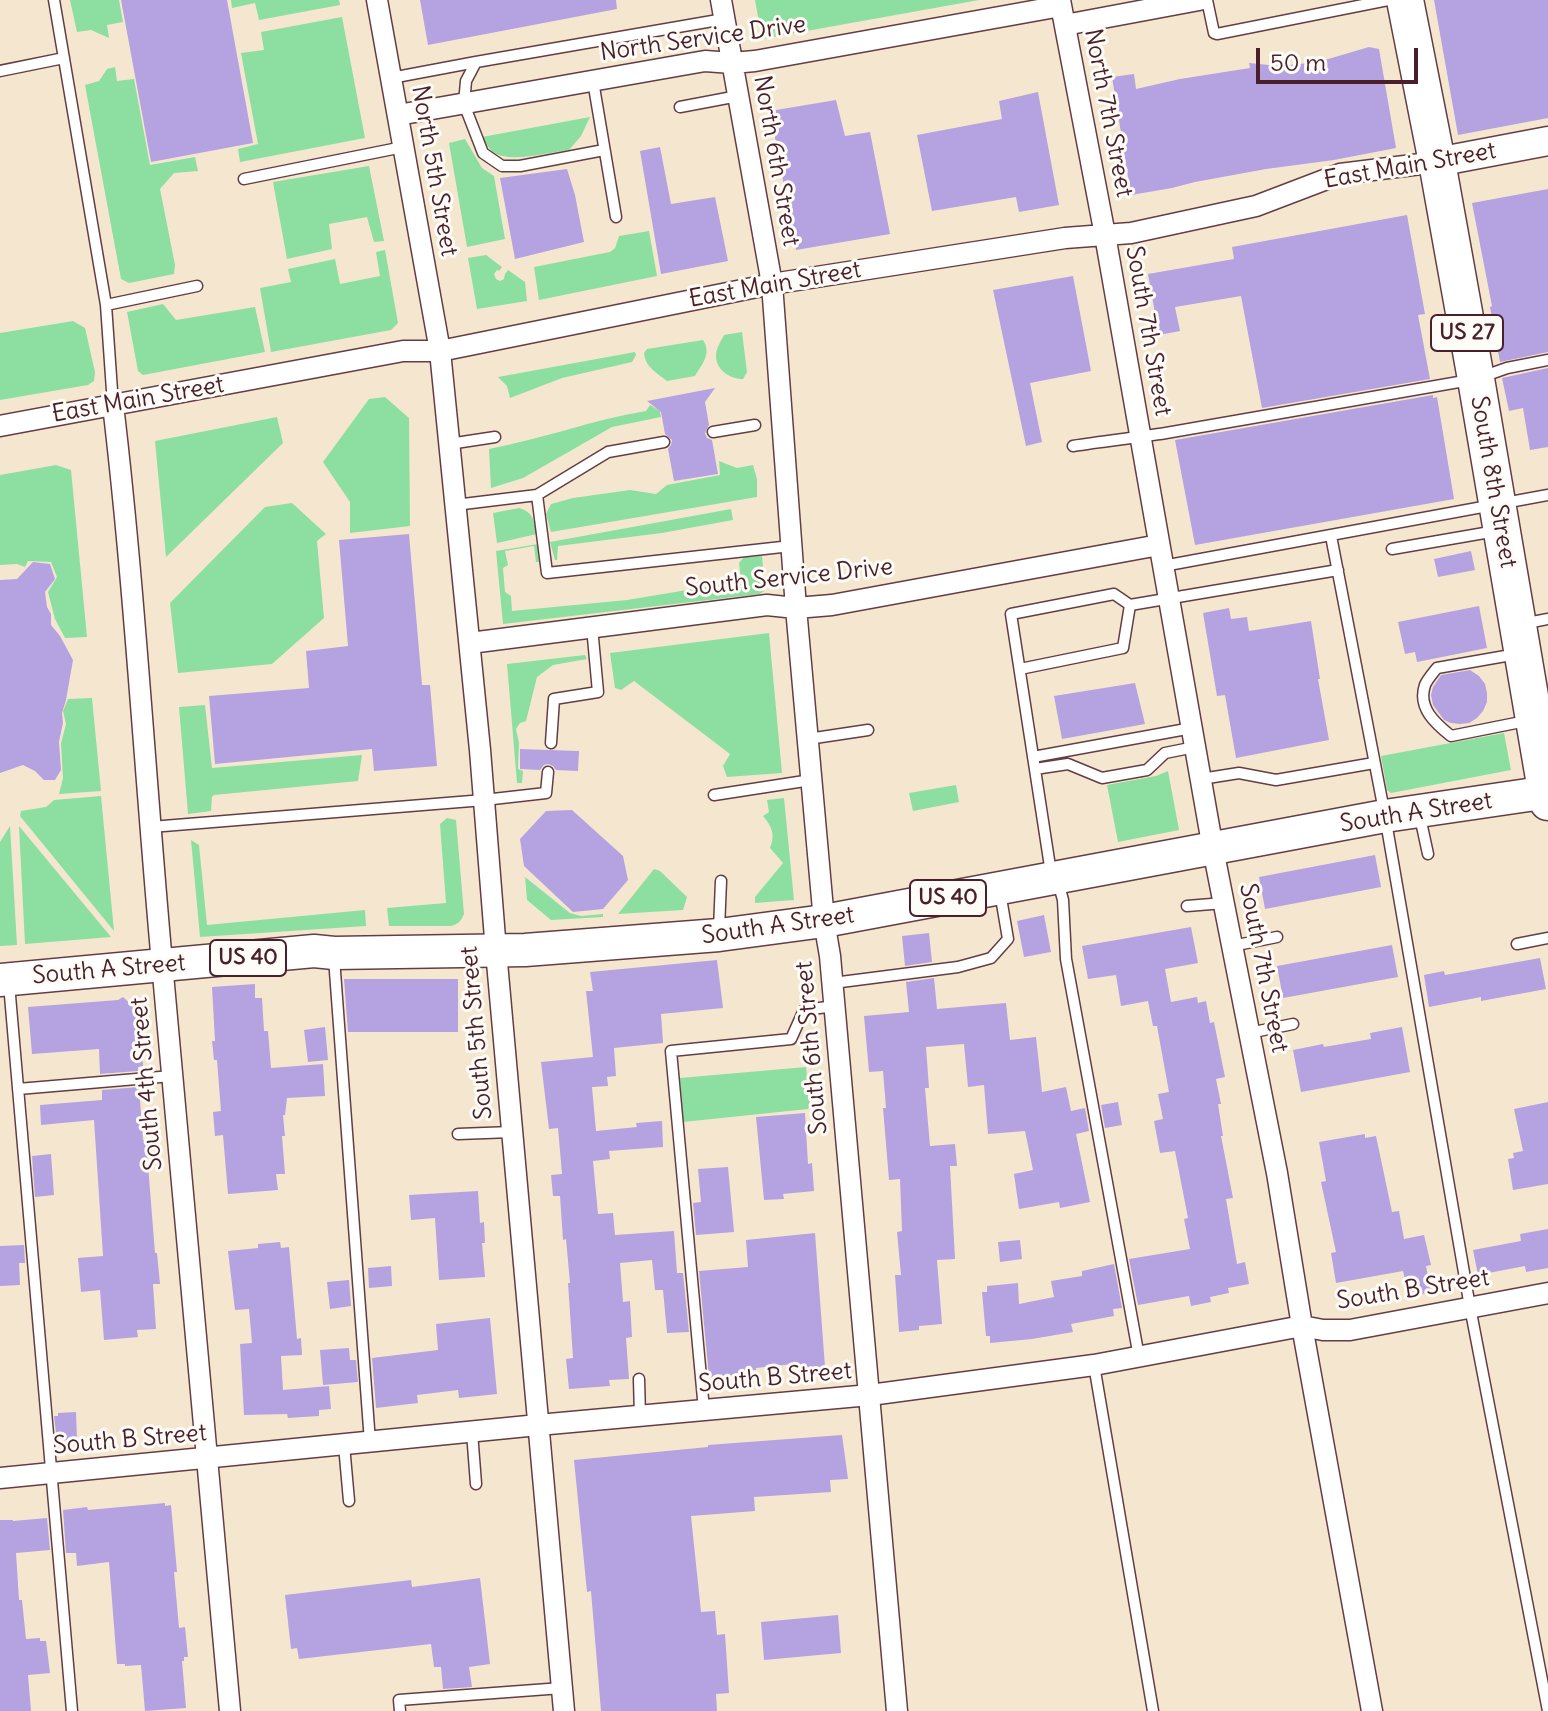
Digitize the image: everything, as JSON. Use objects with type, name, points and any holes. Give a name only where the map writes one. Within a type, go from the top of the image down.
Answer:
[{"type":"highway","name":"US 27","points":[[1405,0],[1437,162]]},
{"type":"highway","name":"South 8th Street","points":[[1437,162],[1500,517],[1530,632],[1547,796]]},
{"type":"main road","name":"South A Street","points":[[4,980],[314,951],[496,951],[719,935],[824,921],[1385,816],[1547,796]]},
{"type":"street","name":"North 5th Street","points":[[377,0],[440,351]]},
{"type":"street","name":"North Service Drive","points":[[398,115],[705,61],[732,63],[771,58],[1062,10],[1190,1]]},
{"type":"street","name":"North 6th Street","points":[[723,9],[772,284]]},
{"type":"street","name":"North 7th Street","points":[[1062,10],[1105,235]]},
{"type":"street","name":"East Main Street","points":[[0,426],[403,351],[440,351],[772,284],[1065,238],[1131,233],[1256,206],[1340,174],[1437,162],[1548,141]]},
{"type":"street","name":"South 7th Street","points":[[1105,235],[1213,849],[1277,1173],[1372,1711]]},
{"type":"street","name":"South 6th Street","points":[[772,284],[811,780],[833,983],[897,1711]]},
{"type":"street","name":"South 5th Street","points":[[440,351],[470,643],[564,1711]]},
{"type":"street","name":"South 4th Street","points":[[113,405],[230,1711]]},
{"type":"street","name":"South Service Drive","points":[[470,643],[767,605],[796,608],[847,602],[1159,545]]},
{"type":"street","name":"South B Street","points":[[0,1478],[870,1395],[1094,1365],[1302,1326],[1350,1330],[1548,1293]]},
{"type":"lane","points":[[54,0],[106,305],[113,405]]},
{"type":"lane","points":[[1207,0],[1212,27],[1217,34],[1388,0]]},
{"type":"lane","points":[[391,78],[723,9]]},
{"type":"lane","points":[[0,71],[64,58]]},
{"type":"lane","points":[[476,62],[466,81],[464,104],[483,153],[502,166],[520,166],[604,150]]},
{"type":"lane","points":[[593,81],[616,217]]},
{"type":"lane","points":[[680,107],[738,96]]},
{"type":"lane","points":[[244,179],[403,147]]},
{"type":"lane","points":[[106,305],[197,286]]},
{"type":"lane","points":[[1073,446],[1476,379],[1507,368],[1548,360]]},
{"type":"lane","points":[[713,432],[755,425]]},
{"type":"lane","points":[[449,444],[495,437]]},
{"type":"lane","points":[[455,505],[537,495],[608,452],[664,442]]},
{"type":"lane","points":[[537,495],[547,573],[791,546]]},
{"type":"lane","points":[[1392,549],[1500,517],[1548,495]]},
{"type":"lane","points":[[1163,566],[1331,536],[1500,517]]},
{"type":"lane","points":[[1331,536],[1385,816],[1470,1307],[1548,1711]]},
{"type":"lane","points":[[1139,1357],[1066,959],[1063,900],[1054,879],[1011,614],[1114,594],[1130,605],[1338,570]]},
{"type":"lane","points":[[1020,669],[1123,648],[1130,605]]},
{"type":"lane","points":[[551,743],[554,699],[598,692],[592,627]]},
{"type":"lane","points":[[1530,632],[1437,668],[1425,685],[1424,704],[1433,722],[1451,736],[1540,733]]},
{"type":"lane","points":[[808,739],[868,730]]},
{"type":"lane","points":[[1033,757],[1194,738]]},
{"type":"lane","points":[[1035,769],[1068,764],[1102,778],[1147,770],[1165,753],[1194,738]]},
{"type":"lane","points":[[1201,779],[1239,773],[1276,780],[1374,763]]},
{"type":"lane","points":[[151,827],[546,793],[548,772]]},
{"type":"lane","points":[[714,795],[811,780]]},
{"type":"lane","points":[[1419,811],[1428,854]]},
{"type":"lane","points":[[719,935],[721,881]]},
{"type":"lane","points":[[833,983],[958,967],[991,958],[1008,939],[999,889]]},
{"type":"lane","points":[[1187,906],[1224,903]]},
{"type":"lane","points":[[1232,946],[1277,937]]},
{"type":"lane","points":[[1517,944],[1548,938]]},
{"type":"lane","points":[[334,953],[370,1442]]},
{"type":"lane","points":[[4,980],[18,1089],[72,1711]]},
{"type":"lane","points":[[704,1410],[671,1051],[791,1039],[804,1010],[835,1006]]},
{"type":"lane","points":[[1249,1033],[1293,1024]]},
{"type":"lane","points":[[18,1089],[172,1076]]},
{"type":"lane","points":[[458,1134],[512,1132]]},
{"type":"lane","points":[[1094,1365],[1153,1711]]},
{"type":"lane","points":[[639,1379],[640,1416]]},
{"type":"lane","points":[[472,1432],[476,1484]]},
{"type":"lane","points":[[344,1445],[349,1501]]},
{"type":"lane","points":[[400,1711],[399,1700],[562,1688]]},
{"type":"green space","points":[[70,0],[119,0],[123,22],[107,25],[109,38],[91,30],[77,32]]},
{"type":"green space","points":[[231,0],[339,0],[340,5],[259,20],[255,3],[232,8]]},
{"type":"green space","points":[[755,0],[979,0],[762,39]]},
{"type":"green space","points":[[342,17],[365,138],[240,162],[238,149],[258,144],[241,53],[264,50],[261,32]]},
{"type":"green space","points":[[115,67],[117,81],[134,79],[150,165],[195,157],[198,171],[174,173],[160,189],[175,265],[174,274],[129,283],[121,279],[85,85],[99,81],[107,69]]},
{"type":"green space","points":[[590,117],[581,136],[569,150],[509,157],[493,152],[482,137]]},
{"type":"green space","points":[[465,139],[482,168],[494,176],[505,239],[467,247],[449,143]]},
{"type":"green space","points":[[369,166],[384,241],[374,242],[367,217],[329,224],[332,249],[287,259],[273,182]]},
{"type":"green space","points":[[649,231],[657,276],[539,300],[534,267],[610,252],[619,236]]},
{"type":"green space","points":[[385,250],[398,323],[391,330],[271,352],[260,288],[291,282],[288,269],[335,259],[340,284],[380,276],[376,252]]},
{"type":"green space","points":[[486,255],[502,267],[494,274],[496,279],[504,279],[508,270],[525,282],[527,301],[477,309],[468,258]]},
{"type":"green space","points":[[163,304],[176,320],[255,307],[265,352],[143,375],[138,371],[127,312]]},
{"type":"green space","points":[[73,321],[85,328],[95,372],[94,381],[88,385],[0,400],[0,333]]},
{"type":"green space","points":[[742,332],[747,372],[743,379],[724,372],[716,359],[724,335]]},
{"type":"green space","points":[[703,340],[707,350],[695,376],[667,381],[652,369],[645,358],[647,349]]},
{"type":"green space","points":[[635,352],[632,362],[562,378],[510,398],[507,386],[498,377]]},
{"type":"green space","points":[[385,397],[409,418],[410,526],[350,533],[350,502],[323,462],[369,399]]},
{"type":"green space","points":[[650,405],[660,411],[661,417],[612,427],[523,478],[491,488],[489,449],[646,411]]},
{"type":"green space","points":[[277,417],[283,443],[166,557],[155,441]]},
{"type":"green space","points":[[719,461],[737,468],[753,465],[757,497],[551,532],[546,514],[551,504],[630,490],[656,494],[667,485],[720,475]]},
{"type":"green space","points":[[56,465],[71,470],[87,637],[65,638],[55,619],[48,592],[57,577],[51,562],[28,561],[25,567],[0,565],[0,475]]},
{"type":"green space","points":[[292,503],[326,534],[317,541],[324,618],[272,664],[178,673],[170,603],[265,507]]},
{"type":"green space","points":[[519,508],[532,517],[537,534],[497,543],[493,513]]},
{"type":"green space","points":[[731,509],[733,520],[662,533],[558,546],[557,560],[550,542]]},
{"type":"green space","points":[[538,544],[539,562],[536,562],[534,546],[505,551],[508,565],[503,568],[505,592],[511,596],[512,611],[627,600],[741,581],[739,563],[744,557],[762,556],[765,590],[760,594],[503,624],[496,551]]},
{"type":"green space","points":[[769,633],[782,773],[727,777],[723,766],[730,754],[634,681],[621,690],[615,688],[610,653]]},
{"type":"green space","points":[[585,655],[587,659],[553,665],[537,677],[526,721],[516,729],[518,769],[523,771],[522,783],[517,783],[507,664]]},
{"type":"green space","points":[[92,698],[101,791],[59,794],[63,778],[61,743],[66,724],[63,711],[68,699]]},
{"type":"green space","points":[[205,705],[212,768],[362,755],[358,781],[214,795],[211,811],[188,814],[179,707]]},
{"type":"green space","points":[[1504,733],[1511,770],[1391,793],[1387,790],[1381,756]]},
{"type":"green space","points":[[1168,771],[1179,830],[1118,842],[1107,785]]},
{"type":"green space","points":[[956,785],[959,802],[913,811],[909,793]]},
{"type":"green space","points":[[101,796],[114,931],[20,816],[21,811],[46,807],[54,800]]},
{"type":"green space","points":[[784,798],[794,900],[755,903],[755,897],[783,863],[770,848],[772,832],[763,816],[769,812],[767,800]]},
{"type":"green space","points":[[447,818],[456,820],[463,916],[457,924],[450,926],[389,926],[387,908],[446,903],[440,824]]},
{"type":"green space","points":[[10,826],[17,945],[0,946],[0,842]]},
{"type":"green space","points":[[19,826],[111,937],[25,944]]},
{"type":"green space","points":[[191,840],[199,845],[207,925],[365,910],[366,926],[200,937]]},
{"type":"green space","points":[[654,869],[687,897],[683,910],[618,914]]},
{"type":"green space","points":[[525,877],[570,913],[581,916],[603,914],[603,917],[551,920],[527,900]]},
{"type":"green space","points":[[806,1067],[808,1109],[683,1122],[680,1078]]},
{"type":"building","points":[[121,0],[227,0],[253,143],[151,162]]},
{"type":"building","points":[[420,0],[616,0],[617,9],[428,45]]},
{"type":"building","points":[[1434,0],[1548,0],[1548,118],[1458,135]]},
{"type":"building","points":[[1369,47],[1379,49],[1396,148],[1131,195],[1112,77],[1134,74],[1136,89],[1250,68],[1249,63],[1279,66],[1318,62]]},
{"type":"building","points":[[1038,92],[1059,205],[1019,212],[1016,197],[932,211],[917,135],[1002,119],[999,101]]},
{"type":"building","points":[[836,100],[845,136],[870,132],[890,234],[796,250],[770,111]]},
{"type":"building","points":[[660,147],[671,204],[715,197],[728,261],[661,274],[640,151]]},
{"type":"building","points":[[567,169],[584,242],[515,259],[500,178]]},
{"type":"building","points":[[1548,189],[1548,352],[1500,362],[1472,203]]},
{"type":"building","points":[[1407,215],[1425,314],[1418,315],[1430,379],[1262,408],[1241,296],[1175,307],[1180,331],[1159,335],[1148,274],[1234,259],[1232,247]]},
{"type":"building","points":[[1073,276],[1091,371],[1030,383],[1042,442],[1026,446],[993,290]]},
{"type":"building","points":[[1548,368],[1548,447],[1530,450],[1523,408],[1509,411],[1502,378]]},
{"type":"building","points":[[715,388],[705,402],[709,425],[705,433],[712,440],[718,474],[674,481],[668,449],[672,440],[665,434],[661,412],[647,401]]},
{"type":"building","points":[[1433,395],[1433,398],[1437,397],[1454,499],[1195,545],[1175,440]]},
{"type":"building","points":[[409,534],[422,685],[430,685],[437,766],[374,771],[372,749],[215,764],[209,696],[309,688],[306,651],[348,646],[339,540]]},
{"type":"building","points":[[1471,551],[1475,570],[1438,577],[1434,559]]},
{"type":"building","points":[[33,562],[50,564],[55,579],[45,592],[51,625],[73,660],[62,713],[59,742],[61,770],[55,780],[44,780],[23,765],[0,773],[0,580],[17,579]]},
{"type":"building","points":[[1479,606],[1487,648],[1417,662],[1415,652],[1405,654],[1398,622]]},
{"type":"building","points":[[1229,608],[1231,619],[1247,617],[1249,631],[1311,621],[1329,740],[1236,758],[1225,695],[1217,696],[1203,613]]},
{"type":"building","points":[[1470,670],[1485,684],[1487,702],[1483,711],[1469,723],[1444,720],[1433,705],[1433,687],[1441,675]]},
{"type":"building","points":[[1135,683],[1145,724],[1062,739],[1054,696]]},
{"type":"building","points":[[520,749],[579,751],[578,771],[556,770],[548,764],[540,770],[520,769]]},
{"type":"building","points":[[572,810],[623,856],[628,880],[603,909],[573,912],[524,866],[520,839],[546,811]]},
{"type":"building","points":[[1375,855],[1381,887],[1265,909],[1259,877]]},
{"type":"building","points":[[1044,915],[1051,952],[1024,957],[1017,921]]},
{"type":"building","points":[[1191,927],[1198,963],[1165,969],[1171,1002],[1197,997],[1198,1003],[1206,1001],[1210,1023],[1214,1022],[1225,1077],[1216,1079],[1221,1104],[1218,1104],[1221,1136],[1233,1198],[1226,1199],[1237,1264],[1245,1262],[1249,1284],[1228,1288],[1229,1293],[1210,1297],[1211,1302],[1191,1306],[1189,1296],[1138,1305],[1129,1259],[1190,1249],[1184,1219],[1188,1218],[1175,1151],[1160,1153],[1154,1121],[1163,1119],[1158,1094],[1169,1092],[1157,1026],[1153,1026],[1148,1001],[1121,1006],[1116,975],[1088,979],[1082,946]]},
{"type":"building","points":[[929,933],[932,962],[905,966],[902,936]]},
{"type":"building","points":[[1392,945],[1398,977],[1283,998],[1277,966]]},
{"type":"building","points":[[1540,958],[1546,989],[1429,1007],[1424,975],[1444,971],[1445,975]]},
{"type":"building","points":[[717,960],[723,1008],[661,1014],[663,1043],[614,1048],[616,1076],[607,1077],[608,1086],[592,1087],[596,1131],[662,1121],[663,1147],[609,1151],[610,1159],[593,1161],[598,1214],[613,1213],[615,1235],[674,1231],[677,1273],[683,1273],[689,1332],[667,1333],[663,1290],[655,1290],[652,1260],[620,1263],[623,1302],[630,1301],[632,1337],[626,1338],[629,1379],[609,1380],[610,1386],[569,1389],[566,1359],[573,1358],[570,1283],[560,1196],[553,1196],[551,1175],[562,1174],[558,1128],[549,1129],[541,1062],[593,1057],[586,991],[593,991],[590,972]]},
{"type":"building","points":[[934,978],[937,1009],[1006,1003],[1010,1040],[1036,1037],[1042,1092],[1066,1087],[1071,1111],[1085,1108],[1089,1131],[1076,1134],[1090,1202],[1060,1208],[1059,1202],[1019,1209],[1014,1174],[1033,1170],[1025,1131],[988,1134],[984,1085],[968,1087],[964,1044],[926,1047],[929,1088],[925,1088],[930,1146],[955,1144],[957,1166],[950,1166],[955,1259],[937,1260],[942,1324],[899,1332],[895,1275],[901,1275],[897,1232],[902,1231],[900,1179],[889,1180],[883,1071],[869,1072],[864,1016],[909,1012],[906,982]]},
{"type":"building","points":[[344,979],[458,979],[458,1032],[348,1032]]},
{"type":"building","points":[[255,984],[255,998],[262,998],[271,1068],[323,1064],[325,1096],[287,1098],[283,1115],[285,1136],[282,1136],[285,1174],[276,1174],[278,1190],[228,1194],[223,1135],[215,1136],[213,1112],[221,1111],[217,1060],[214,1060],[212,1041],[215,1041],[212,987]]},
{"type":"building","points":[[123,997],[141,1014],[143,1066],[138,1067],[138,1071],[100,1074],[99,1049],[32,1054],[28,1007],[118,1000]]},
{"type":"building","points":[[325,1027],[328,1060],[308,1062],[304,1030]]},
{"type":"building","points":[[1402,1027],[1410,1072],[1301,1092],[1293,1050],[1371,1039],[1370,1033]]},
{"type":"building","points":[[139,1087],[160,1284],[153,1284],[156,1329],[137,1330],[138,1337],[104,1340],[100,1290],[81,1292],[78,1258],[103,1256],[94,1120],[41,1125],[40,1105],[102,1100],[102,1090]]},
{"type":"building","points":[[1118,1102],[1122,1125],[1105,1128],[1101,1105]]},
{"type":"building","points":[[1548,1102],[1548,1184],[1513,1190],[1508,1159],[1514,1158],[1513,1153],[1523,1151],[1514,1109]]},
{"type":"building","points":[[805,1113],[808,1164],[812,1163],[814,1191],[783,1194],[784,1199],[764,1200],[756,1117]]},
{"type":"building","points":[[1365,1134],[1365,1138],[1376,1136],[1392,1212],[1399,1211],[1404,1239],[1424,1235],[1431,1265],[1426,1266],[1431,1292],[1409,1297],[1403,1271],[1336,1283],[1331,1253],[1336,1252],[1321,1182],[1326,1181],[1319,1142]]},
{"type":"building","points":[[51,1154],[54,1195],[35,1197],[32,1156]]},
{"type":"building","points":[[728,1167],[734,1232],[696,1235],[693,1203],[701,1202],[698,1169]]},
{"type":"building","points":[[478,1191],[480,1223],[484,1222],[485,1277],[439,1280],[435,1218],[411,1220],[409,1195]]},
{"type":"building","points":[[1548,1229],[1548,1268],[1526,1272],[1525,1266],[1478,1275],[1473,1250],[1521,1241],[1520,1234]]},
{"type":"building","points":[[815,1233],[825,1367],[793,1370],[792,1364],[746,1370],[747,1374],[709,1377],[699,1271],[748,1267],[746,1240]]},
{"type":"building","points":[[1020,1240],[1022,1259],[1000,1262],[998,1242]]},
{"type":"building","points":[[280,1242],[281,1248],[289,1247],[297,1339],[301,1338],[302,1355],[281,1356],[283,1390],[329,1386],[331,1409],[319,1410],[319,1416],[288,1418],[287,1414],[244,1415],[240,1344],[252,1343],[249,1309],[235,1310],[228,1251]]},
{"type":"building","points":[[24,1245],[25,1263],[19,1263],[20,1285],[0,1286],[0,1246]]},
{"type":"building","points":[[1114,1264],[1122,1308],[1113,1309],[1114,1316],[1071,1324],[1073,1332],[990,1343],[990,1336],[986,1336],[982,1292],[987,1292],[987,1286],[1018,1283],[1019,1304],[1054,1297],[1051,1281],[1082,1276],[1082,1271]]},
{"type":"building","points":[[391,1266],[392,1286],[369,1288],[368,1268]]},
{"type":"building","points":[[349,1280],[351,1306],[330,1309],[327,1282]]},
{"type":"building","points":[[490,1318],[497,1394],[459,1398],[458,1390],[417,1395],[418,1403],[376,1408],[372,1358],[438,1350],[436,1324]]},
{"type":"building","points":[[349,1348],[350,1360],[356,1360],[358,1382],[323,1385],[320,1350]]},
{"type":"building","points":[[76,1412],[77,1439],[57,1441],[54,1416]]},
{"type":"building","points":[[842,1435],[848,1479],[830,1480],[831,1492],[754,1497],[755,1511],[691,1516],[701,1612],[715,1611],[717,1635],[725,1634],[729,1693],[716,1694],[717,1711],[601,1711],[591,1591],[587,1592],[574,1460],[708,1445]]},
{"type":"building","points":[[165,1503],[165,1506],[171,1505],[179,1628],[185,1627],[188,1657],[182,1661],[186,1708],[145,1711],[141,1665],[117,1664],[109,1562],[77,1566],[76,1553],[66,1553],[63,1510]]},
{"type":"building","points":[[47,1518],[50,1550],[16,1553],[19,1600],[22,1600],[26,1639],[46,1641],[50,1673],[28,1675],[31,1711],[0,1711],[0,1520]]},
{"type":"building","points":[[480,1578],[490,1664],[469,1667],[472,1687],[443,1689],[441,1667],[434,1667],[431,1644],[299,1659],[297,1648],[291,1649],[285,1595],[411,1580],[412,1587]]},
{"type":"building","points":[[838,1615],[841,1653],[764,1660],[761,1622]]}]
